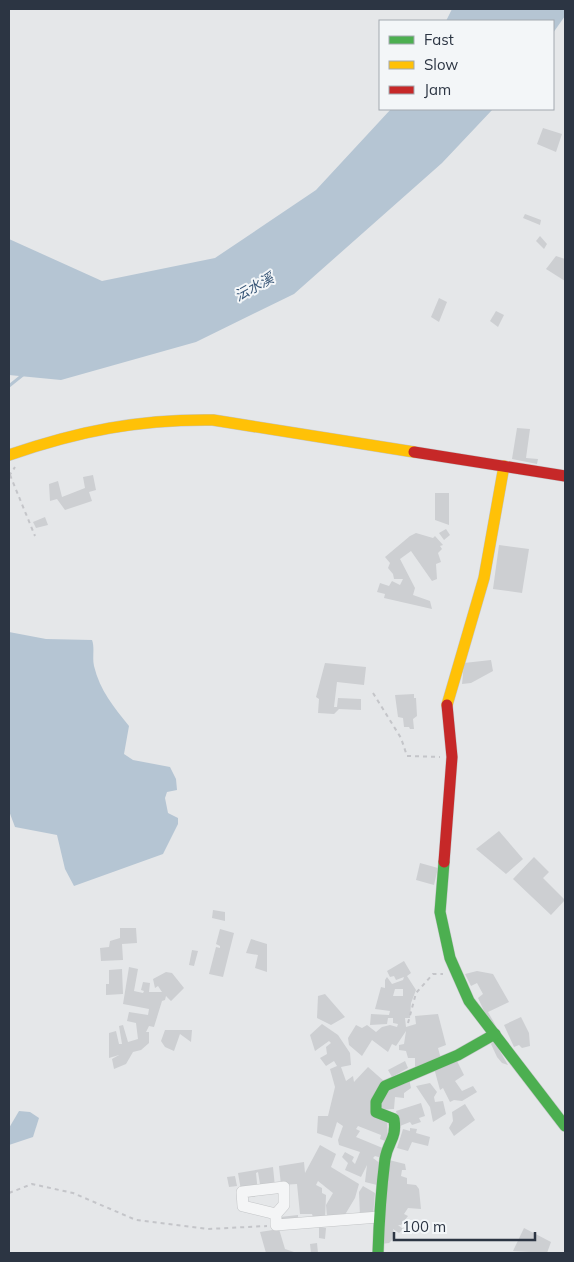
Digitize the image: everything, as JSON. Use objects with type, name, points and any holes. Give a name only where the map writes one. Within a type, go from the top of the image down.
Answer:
[{"type":"street","points":[[9,455],[72,434],[110,425],[145,420],[213,420],[565,476]]},
{"type":"street","points":[[504,466],[484,578],[447,701],[452,757],[440,912],[450,958],[458,972],[469,1001],[565,1126]]},
{"type":"street","points":[[378,1253],[380,1188],[387,1148],[396,1133],[394,1119],[376,1112],[376,1102],[385,1086],[458,1055],[495,1034]]},
{"type":"street","points":[[276,1220],[379,1217]]},
{"type":"path","points":[[10,475],[35,536]]},
{"type":"path","points":[[373,693],[401,738],[407,756],[452,757]]},
{"type":"path","points":[[408,1023],[416,993],[433,974],[458,972]]},
{"type":"path","points":[[9,1192],[32,1184],[40,1185],[73,1193],[136,1220],[208,1229],[276,1220]]},
{"type":"water","points":[[452,9],[565,9],[565,16],[554,32],[554,20],[446,20]]},
{"type":"water","name":"沄水溪","points":[[390,110],[492,110],[442,163],[294,294],[196,342],[61,380],[9,375],[9,239],[102,281],[215,258],[316,190]]},
{"type":"water","points":[[9,632],[46,639],[92,640],[94,666],[100,683],[108,698],[129,726],[124,754],[133,760],[170,767],[176,779],[177,790],[167,792],[165,798],[168,813],[178,818],[178,824],[163,854],[74,886],[65,869],[57,835],[15,827],[9,811]]},
{"type":"water","points":[[19,1111],[30,1112],[39,1118],[33,1137],[9,1145],[9,1128]]},
{"type":"building","points":[[543,128],[562,134],[556,152],[537,144]]},
{"type":"building","points":[[525,214],[541,220],[540,225],[523,218]]},
{"type":"building","points":[[540,236],[547,244],[544,249],[536,241]]},
{"type":"building","points":[[556,256],[565,259],[565,281],[546,269]]},
{"type":"building","points":[[439,298],[447,302],[439,322],[431,317]]},
{"type":"building","points":[[496,311],[504,315],[498,327],[490,321]]},
{"type":"building","points":[[517,428],[530,429],[526,458],[538,459],[537,464],[512,459]]},
{"type":"building","points":[[93,475],[96,490],[89,492],[92,501],[65,510],[57,499],[50,501],[49,484],[58,481],[62,497],[85,488],[83,477]]},
{"type":"building","points":[[435,493],[449,493],[449,525],[435,520]]},
{"type":"building","points":[[45,517],[48,525],[36,528],[33,522]]},
{"type":"building","points":[[446,529],[450,535],[444,540],[439,533]]},
{"type":"building","points":[[416,533],[433,538],[435,536],[443,545],[440,546],[442,549],[438,553],[441,562],[436,564],[437,579],[432,581],[411,551],[400,559],[415,588],[413,595],[430,601],[432,609],[384,598],[385,594],[377,592],[380,583],[389,586],[392,581],[400,585],[403,579],[394,579],[393,574],[388,568],[390,563],[385,557]]},
{"type":"building","points":[[499,545],[529,549],[522,593],[493,589]]},
{"type":"building","points":[[491,660],[493,671],[471,683],[462,684],[464,663]]},
{"type":"building","points":[[325,663],[366,667],[364,685],[337,682],[334,707],[337,707],[338,698],[361,699],[361,710],[339,709],[334,714],[318,713],[319,699],[316,697]]},
{"type":"building","points":[[414,694],[417,716],[413,719],[414,729],[410,729],[409,727],[404,727],[403,718],[398,717],[395,695]]},
{"type":"building","points":[[499,831],[523,859],[506,874],[476,849]]},
{"type":"building","points":[[534,857],[549,872],[543,878],[565,900],[551,915],[513,879]]},
{"type":"building","points":[[420,863],[438,868],[434,885],[416,880]]},
{"type":"building","points":[[213,910],[225,912],[225,921],[212,918]]},
{"type":"building","points":[[120,928],[136,928],[137,943],[122,944],[123,960],[101,961],[100,948],[109,947],[110,941],[120,938]]},
{"type":"building","points":[[220,929],[234,933],[223,977],[209,974],[216,947],[220,948],[216,944]]},
{"type":"building","points":[[251,939],[267,944],[267,972],[255,968],[258,955],[246,953]]},
{"type":"building","points":[[192,950],[198,951],[194,966],[189,965]]},
{"type":"building","points":[[404,961],[411,973],[407,976],[416,990],[411,1003],[410,1018],[405,1018],[406,1027],[416,1024],[415,1016],[438,1014],[446,1045],[438,1048],[441,1059],[415,1067],[415,1058],[408,1058],[406,1051],[399,1050],[399,1045],[404,1044],[406,1031],[396,1046],[392,1044],[388,1052],[372,1040],[362,1056],[349,1045],[348,1038],[356,1025],[362,1028],[367,1025],[376,1032],[382,1027],[390,1025],[397,1027],[398,1024],[393,1023],[393,1018],[388,1018],[387,1024],[370,1025],[371,1014],[389,1015],[390,1011],[375,1009],[381,987],[385,988],[387,977],[392,984],[403,980],[404,977],[396,980],[394,976],[390,977],[387,971]],"holes":[[[395,989],[403,989],[403,996],[393,996]]]},
{"type":"building","points":[[129,967],[138,969],[134,991],[143,993],[144,991],[141,990],[143,982],[150,983],[149,992],[162,992],[158,986],[155,988],[153,979],[166,972],[172,973],[184,988],[171,1001],[166,996],[165,1000],[162,1001],[154,1027],[149,1026],[146,1032],[149,1032],[149,1043],[141,1050],[133,1052],[126,1064],[114,1069],[112,1059],[119,1055],[109,1058],[109,1033],[116,1031],[119,1044],[122,1044],[119,1026],[123,1025],[128,1042],[138,1039],[136,1023],[127,1021],[129,1012],[148,1015],[149,1009],[123,1004]]},
{"type":"building","points":[[122,969],[123,994],[106,995],[106,984],[109,984],[109,970]]},
{"type":"building","points":[[477,971],[493,974],[509,1002],[488,1012],[496,1026],[485,1013],[478,998],[483,994],[477,983],[471,986],[465,974]]},
{"type":"building","points":[[325,994],[345,1017],[331,1025],[317,1018],[318,996]]},
{"type":"building","points":[[521,1017],[529,1033],[530,1046],[522,1048],[519,1045],[514,1047],[504,1025]]},
{"type":"building","points":[[322,1024],[338,1035],[350,1053],[351,1065],[341,1067],[346,1081],[353,1076],[354,1082],[368,1067],[385,1082],[378,1092],[387,1119],[388,1142],[380,1139],[381,1135],[358,1126],[356,1129],[360,1131],[356,1137],[385,1149],[382,1158],[375,1156],[373,1158],[381,1164],[377,1185],[365,1182],[367,1165],[361,1177],[345,1170],[348,1163],[342,1157],[345,1152],[354,1157],[352,1161],[355,1164],[360,1152],[339,1145],[338,1140],[343,1126],[337,1122],[332,1138],[317,1133],[318,1116],[328,1116],[335,1087],[330,1069],[337,1066],[334,1061],[326,1066],[320,1058],[327,1054],[326,1047],[331,1043],[329,1041],[315,1051],[310,1035]]},
{"type":"building","points":[[165,1030],[192,1030],[191,1042],[180,1034],[174,1051],[165,1047],[161,1041]]},
{"type":"building","points":[[494,1041],[508,1065],[502,1063],[497,1057],[491,1044]]},
{"type":"building","points":[[456,1059],[464,1075],[455,1081],[462,1091],[473,1086],[477,1092],[462,1101],[454,1100],[450,1102],[443,1088],[440,1090],[434,1068]]},
{"type":"building","points":[[405,1061],[408,1068],[392,1077],[388,1070]]},
{"type":"building","points":[[409,1079],[411,1088],[404,1093],[404,1098],[395,1097],[394,1109],[378,1110],[386,1088]]},
{"type":"building","points":[[430,1083],[437,1092],[434,1097],[435,1102],[443,1101],[446,1114],[433,1122],[430,1107],[416,1086]]},
{"type":"building","points":[[421,1103],[425,1116],[419,1118],[421,1122],[412,1125],[410,1122],[400,1126],[396,1111]]},
{"type":"building","points":[[465,1104],[475,1120],[454,1136],[449,1128],[453,1121],[452,1112]]},
{"type":"building","points":[[410,1128],[417,1129],[416,1133],[430,1137],[428,1146],[412,1142],[408,1151],[397,1148],[403,1129],[410,1131]]},
{"type":"building","points":[[320,1145],[336,1154],[331,1167],[359,1184],[355,1198],[343,1218],[327,1217],[326,1205],[333,1193],[318,1181],[316,1185],[322,1188],[322,1193],[326,1195],[325,1220],[314,1221],[312,1214],[300,1214],[297,1184],[281,1185],[279,1166],[304,1162],[305,1173]]},
{"type":"building","points":[[389,1160],[405,1164],[406,1170],[402,1170],[401,1176],[407,1178],[407,1184],[416,1185],[419,1189],[421,1209],[408,1208],[404,1214],[408,1216],[401,1225],[398,1225],[403,1229],[399,1233],[393,1229],[395,1237],[389,1243],[381,1244]]},
{"type":"building","points":[[273,1167],[275,1187],[261,1190],[258,1172],[256,1173],[258,1193],[242,1196],[238,1173]]},
{"type":"building","points":[[235,1176],[237,1186],[229,1187],[227,1177]]},
{"type":"building","points":[[363,1186],[375,1193],[373,1216],[360,1216],[359,1192]]},
{"type":"building","points":[[298,1215],[298,1218],[280,1226],[280,1217]]},
{"type":"building","points":[[319,1227],[326,1228],[325,1239],[319,1238]]},
{"type":"building","points":[[524,1228],[551,1242],[547,1253],[513,1251]]},
{"type":"building","points":[[279,1229],[285,1249],[297,1253],[266,1253],[260,1232]]},
{"type":"building","points":[[317,1243],[318,1253],[311,1253],[310,1244]]},
{"type":"waterway","points":[[9,386],[24,374]]},
{"type":"traffic: fast","points":[[444,862],[440,912],[450,958],[469,1001],[565,1126]]},
{"type":"traffic: fast","points":[[378,1253],[385,1159],[395,1126],[394,1119],[376,1112],[376,1102],[385,1086],[458,1055],[495,1034]]},
{"type":"traffic: slow","points":[[9,455],[60,439],[110,428],[186,420],[213,420],[414,452]]},
{"type":"traffic: slow","points":[[447,705],[484,578],[504,466]]},
{"type":"traffic: jam","points":[[414,452],[565,476]]},
{"type":"traffic: jam","points":[[444,862],[452,757],[447,705]]}]
